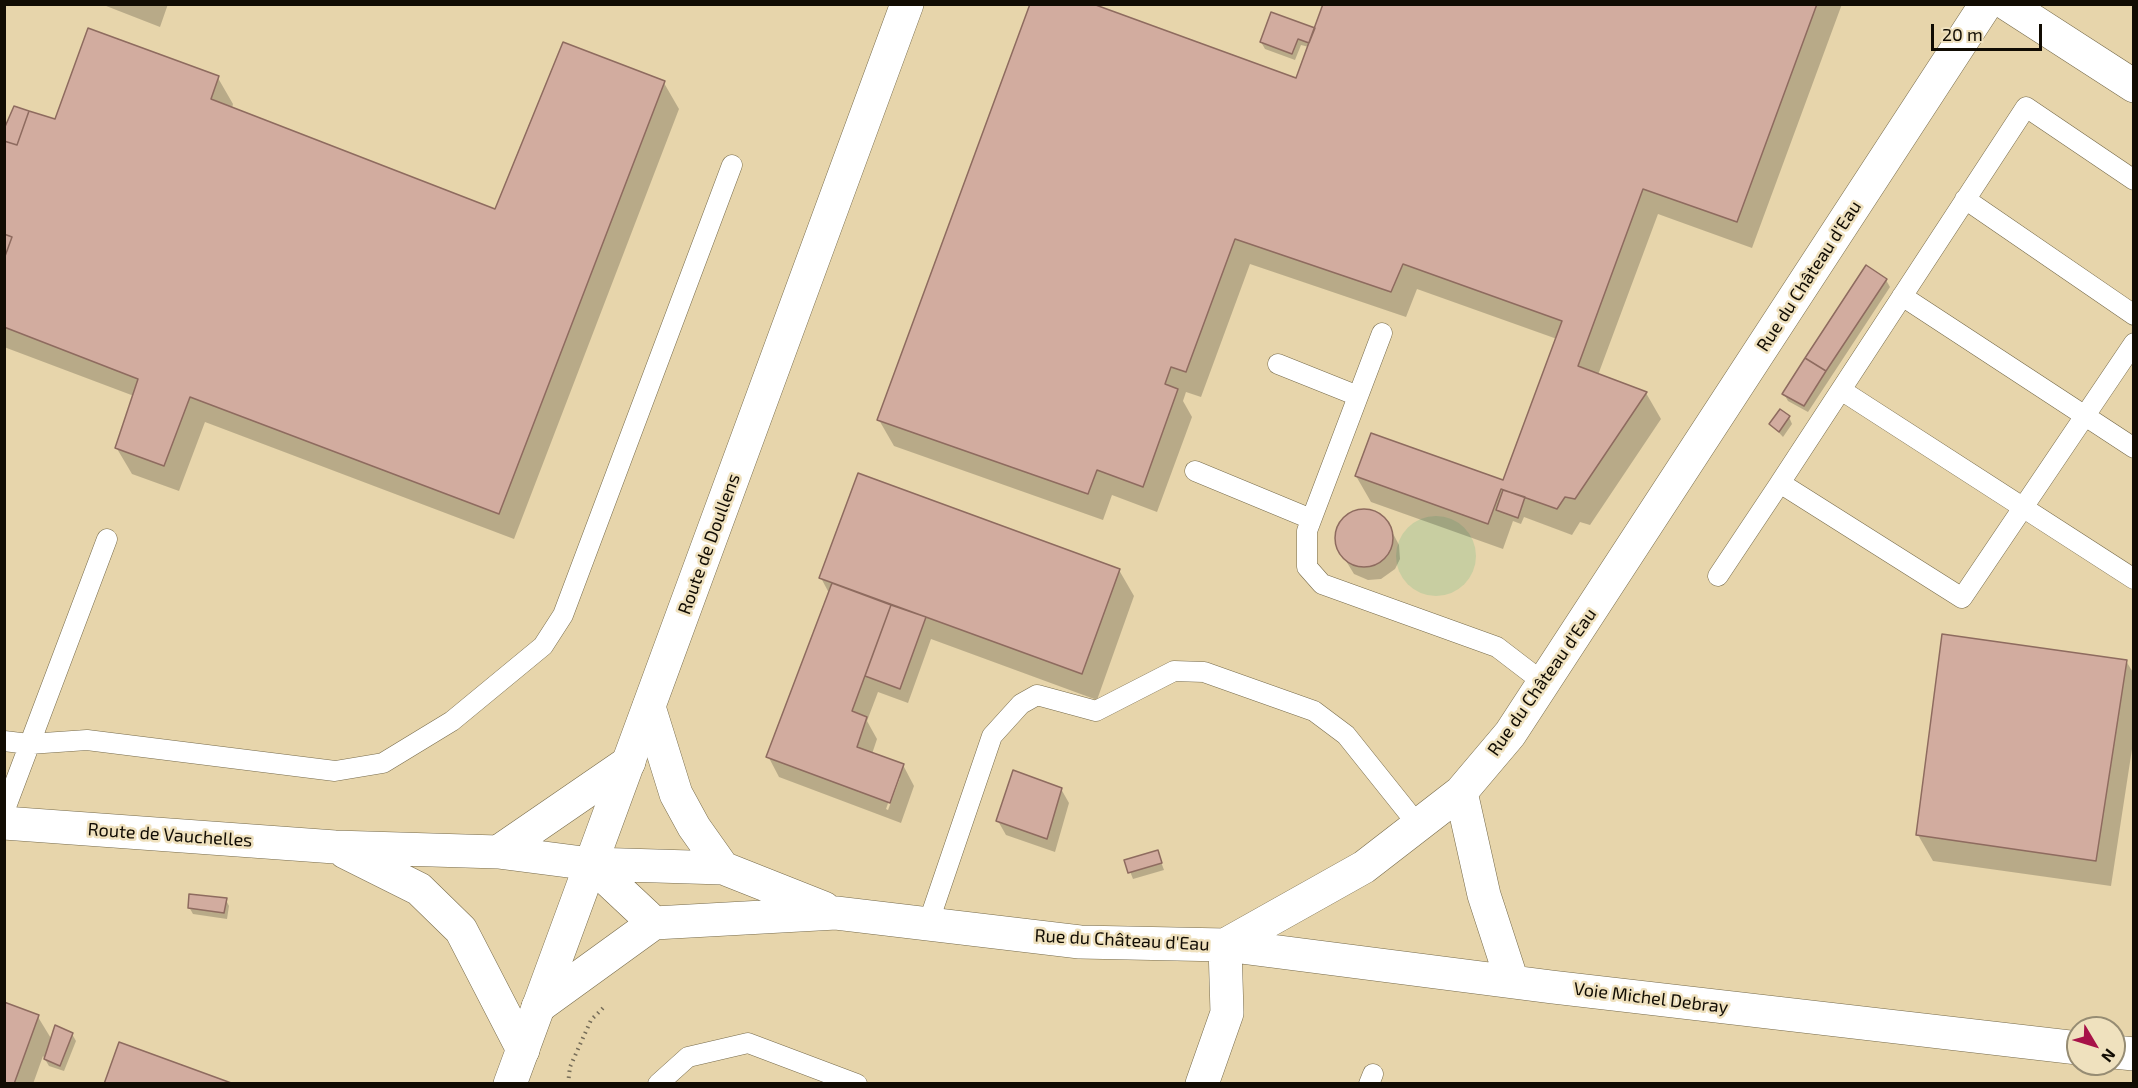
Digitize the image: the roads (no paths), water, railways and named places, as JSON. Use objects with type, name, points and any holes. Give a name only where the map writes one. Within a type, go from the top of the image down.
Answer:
[{"type":"street","name":"Route de Doullens","points":[[510,1083],[907,4]]},
{"type":"street","name":"Rue du Château d'Eau","points":[[654,923],[836,913],[1080,942],[1225,945],[1364,867],[1461,792],[1510,734],[1986,4]]},
{"type":"street","points":[[2007,4],[2133,86]]},
{"type":"street","points":[[649,707],[676,794],[694,828],[723,868]]},
{"type":"street","points":[[498,852],[629,762]]},
{"type":"street","points":[[1461,792],[1484,895],[1512,981]]},
{"type":"street","name":"Route de Vauchelles","points":[[4,823],[335,847],[498,852],[591,864]]},
{"type":"street","name":"Route de Vauchelles","points":[[335,847],[419,889],[460,930],[523,1050]]},
{"type":"street","points":[[538,1007],[654,923],[591,864]]},
{"type":"street","name":"Rue du Château d'Eau","points":[[591,864],[723,868],[836,913]]},
{"type":"street","points":[[1202,1083],[1227,1013],[1225,945]]},
{"type":"street","name":"Voie Michel Debray","points":[[1225,945],[2066,1047]]},
{"type":"lane","points":[[1718,576],[2026,107],[2133,180]]},
{"type":"lane","points":[[4,741],[28,744],[87,740],[335,771],[383,763],[452,721],[543,646],[563,615],[732,165]]},
{"type":"lane","points":[[1965,200],[2133,315]]},
{"type":"lane","points":[[1902,296],[2133,448]]},
{"type":"lane","points":[[1382,333],[1307,531],[1307,567],[1322,584],[1497,647],[1544,683]]},
{"type":"lane","points":[[1780,483],[1962,598],[2133,343]]},
{"type":"lane","points":[[1278,364],[1358,396]]},
{"type":"lane","points":[[1841,390],[2133,579]]},
{"type":"lane","points":[[1195,471],[1311,519]]},
{"type":"lane","points":[[4,813],[28,744],[107,539]]},
{"type":"lane","points":[[928,924],[992,736],[1021,704],[1037,695],[1096,711],[1174,671],[1204,672],[1314,711],[1346,735],[1418,825]]},
{"type":"lane","points":[[658,1083],[688,1057],[748,1043],[858,1083]]}]
